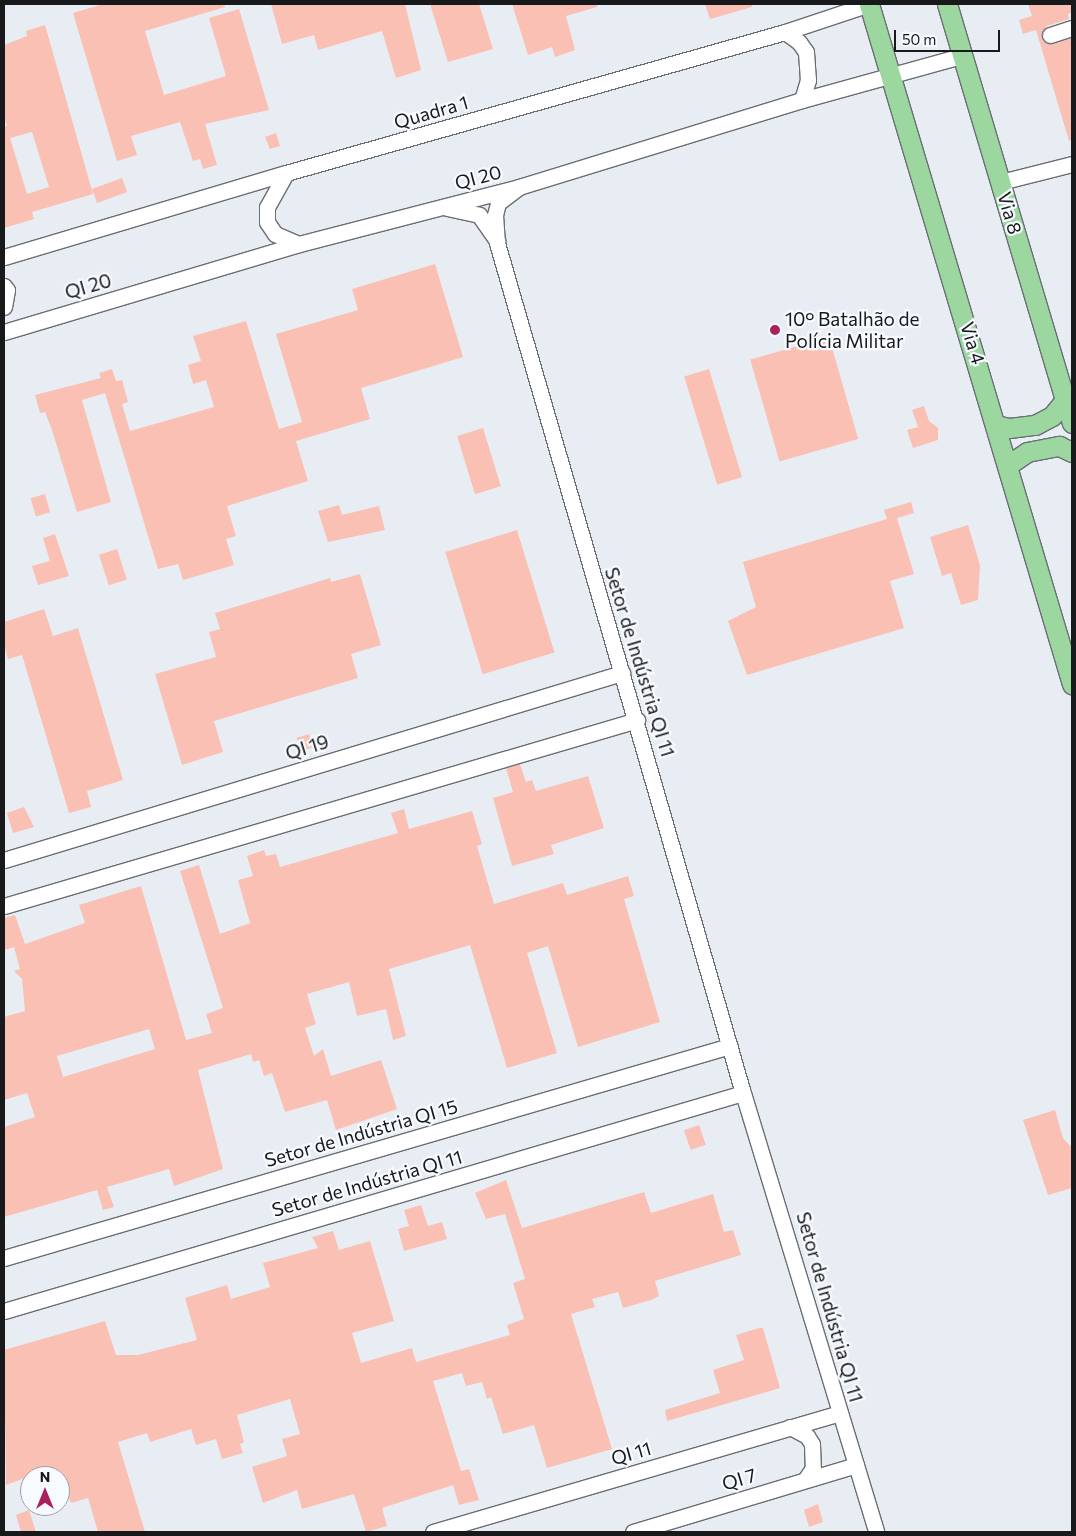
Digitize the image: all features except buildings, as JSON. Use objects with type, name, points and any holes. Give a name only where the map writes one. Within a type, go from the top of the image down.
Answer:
[{"type":"main road","name":"Via 4","points":[[869,4],[1072,684]]},
{"type":"main road","name":"Via 8","points":[[947,4],[1072,423]]},
{"type":"main road","points":[[996,425],[1009,428],[1035,425],[1052,416],[1065,400]]},
{"type":"main road","points":[[1008,465],[1027,452],[1059,446],[1072,452]]},
{"type":"street","name":"Quadra 1","points":[[4,257],[286,173],[785,32],[869,4]]},
{"type":"street","points":[[1050,35],[1072,28]]},
{"type":"street","points":[[785,32],[799,42],[806,52],[808,80],[802,100]]},
{"type":"street","name":"QI 20","points":[[4,332],[299,244],[519,186],[802,100],[961,56]]},
{"type":"street","points":[[1001,182],[1072,164]]},
{"type":"street","points":[[286,173],[267,207],[267,222],[275,234],[299,244]]},
{"type":"street","points":[[497,242],[495,215],[498,203],[519,186]]},
{"type":"street","points":[[441,207],[479,215],[497,242]]},
{"type":"street","name":"Setor de Indústria QI 11","points":[[497,242],[637,720],[742,1094],[876,1532]]},
{"type":"street","points":[[4,286],[6,290],[4,307]]},
{"type":"street","name":"QI 19","points":[[4,860],[622,673]]},
{"type":"street","points":[[4,906],[637,720]]},
{"type":"street","name":"Setor de Indústria QI 15","points":[[4,1258],[730,1046]]},
{"type":"street","name":"Setor de Indústria QI 11","points":[[4,1311],[742,1094]]},
{"type":"street","name":"QI 11","points":[[433,1532],[840,1412]]},
{"type":"street","points":[[790,1427],[807,1436],[812,1444],[813,1468],[805,1480]]},
{"type":"street","name":"QI 7","points":[[633,1532],[856,1465]]},
{"type":"place","name":"10° Batalhão de Polícia Militar","points":[[775,330]]}]
